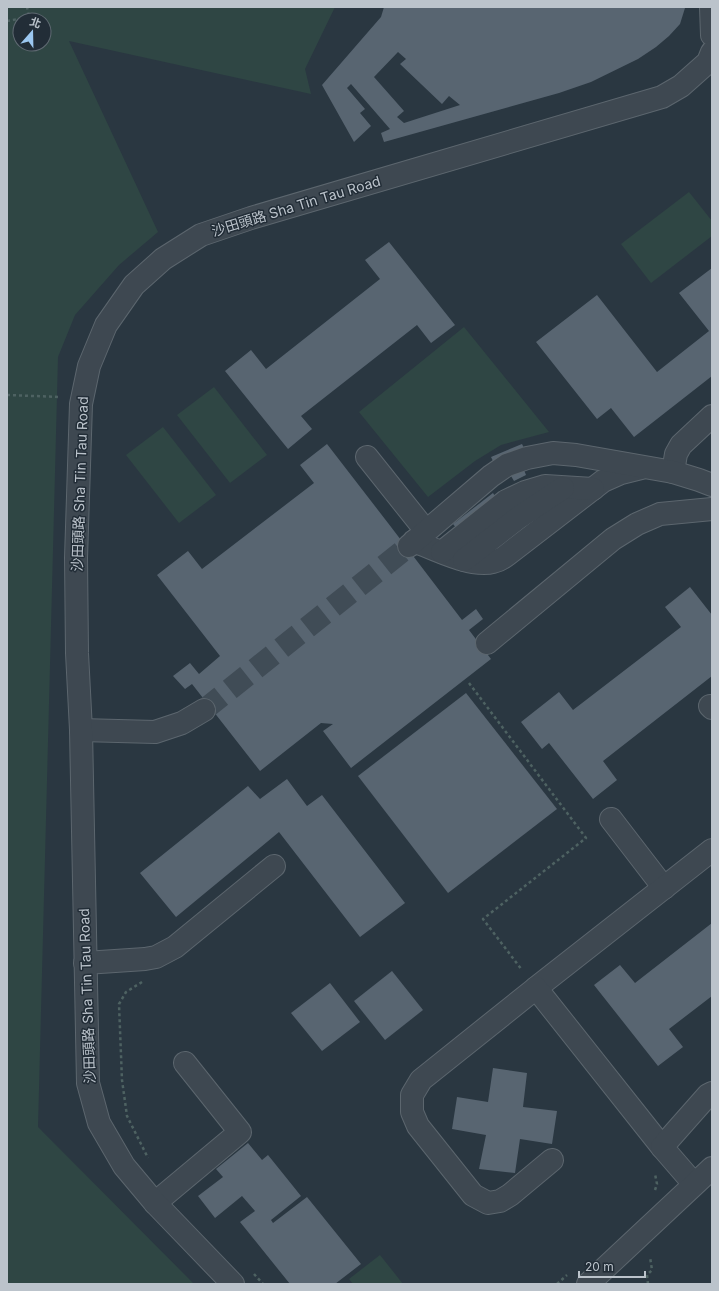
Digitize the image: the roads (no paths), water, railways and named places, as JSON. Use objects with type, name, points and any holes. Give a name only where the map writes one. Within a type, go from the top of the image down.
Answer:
[{"type":"street","points":[[711,7],[712,35]]},
{"type":"street","name":"沙田頭路 Sha Tin Tau Road","points":[[233,1284],[155,1203],[124,1166],[98,1124],[88,1083],[76,558],[81,404],[89,366],[106,325],[134,284],[163,259],[201,235],[244,220],[662,97],[681,86],[708,62],[712,52]]},
{"type":"street","points":[[673,472],[676,454],[681,445],[712,416]]},
{"type":"street","points":[[416,539],[491,476],[507,466],[527,458],[553,453],[576,455],[673,472],[712,485]]},
{"type":"street","points":[[367,457],[416,539],[442,552],[464,560],[478,563],[493,562],[507,556],[603,481],[621,473],[644,467]]},
{"type":"street","points":[[442,552],[506,501],[525,492],[545,486],[565,486],[593,489]]},
{"type":"street","points":[[464,560],[518,518],[565,486]]},
{"type":"street","points":[[487,643],[612,539],[637,524],[660,514],[712,509]]},
{"type":"street","points":[[81,730],[155,732],[182,724],[204,710]]},
{"type":"street","points":[[611,819],[664,888]]},
{"type":"street","points":[[552,1160],[510,1195],[500,1201],[488,1203],[473,1195],[418,1126],[412,1112],[412,1095],[422,1080],[536,988],[712,850]]},
{"type":"street","points":[[85,963],[145,960],[167,952],[274,866]]},
{"type":"street","points":[[536,988],[662,1147],[694,1184]]},
{"type":"street","points":[[155,1203],[240,1132],[185,1063]]},
{"type":"street","points":[[662,1147],[708,1095],[712,1093]]},
{"type":"street","points":[[588,1284],[712,1168]]},
{"type":"tunnel","points":[[204,710],[409,546]]}]
